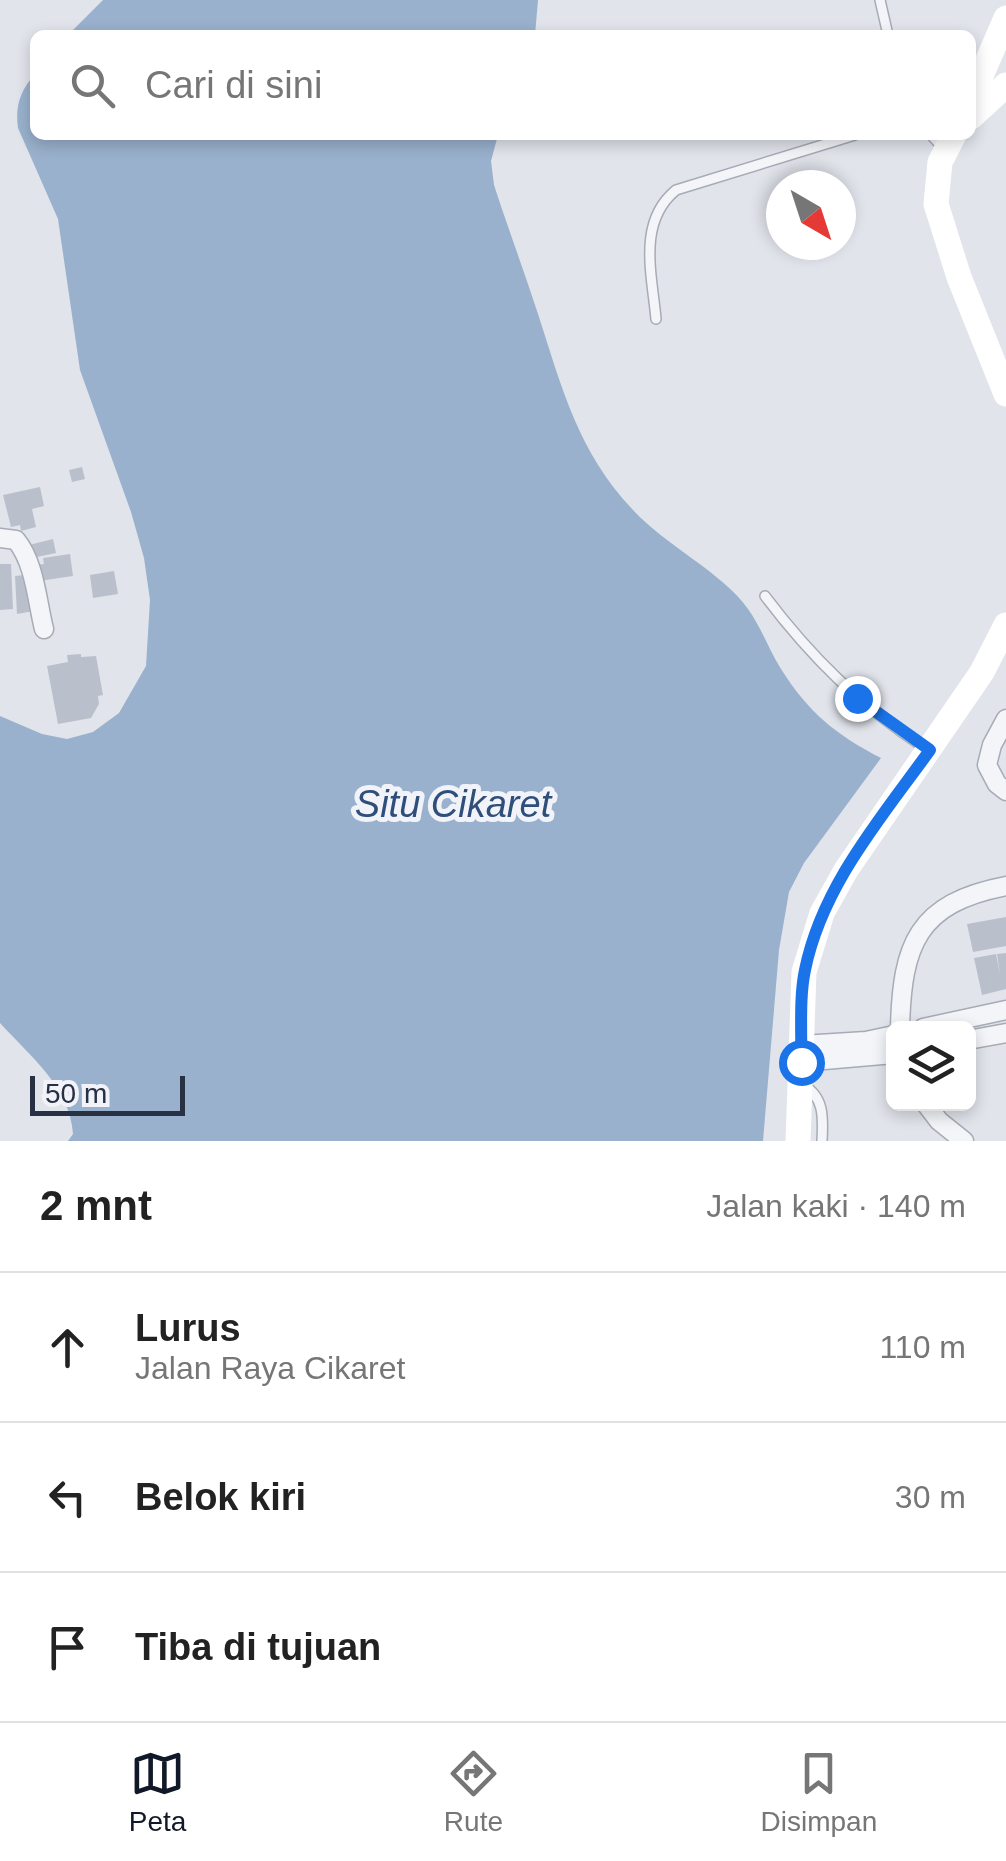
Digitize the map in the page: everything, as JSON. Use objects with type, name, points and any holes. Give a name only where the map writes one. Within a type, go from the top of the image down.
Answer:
[{"type":"main road","points":[[976,89],[1003,33]]},
{"type":"main road","points":[[976,112],[1006,85]]},
{"type":"main road","points":[[943,140],[936,204],[959,277],[1006,394]]},
{"type":"main road","points":[[798,1141],[804,972],[822,913],[846,870],[982,672],[1006,624]]},
{"type":"street","points":[[0,538],[16,540],[22,546],[44,629]]},
{"type":"street","points":[[1006,718],[992,744],[988,764],[997,784],[1006,791]]},
{"type":"street","points":[[900,1021],[901,982],[908,955],[922,927],[942,908],[963,897],[1006,886]]},
{"type":"street","points":[[955,1021],[1006,1010]]},
{"type":"street","points":[[976,1039],[1006,1033]]},
{"type":"street","points":[[801,1063],[886,1037]]},
{"type":"street","points":[[801,1063],[886,1055]]},
{"type":"street","points":[[931,1111],[964,1141]]},
{"type":"lane","points":[[880,0],[887,30]]},
{"type":"lane","points":[[656,319],[650,246],[653,217],[662,201],[676,190],[839,140]]},
{"type":"lane","points":[[765,596],[828,672],[896,728],[930,750]]},
{"type":"lane","points":[[801,1063],[823,1114],[822,1141]]},
{"type":"water","points":[[103,0],[538,0],[535,30],[73,30]]},
{"type":"water","name":"Situ Cikaret","points":[[30,81],[30,140],[497,140],[491,161],[494,185],[564,393],[598,465],[646,523],[737,596],[753,616],[781,669],[813,710],[837,731],[881,758],[804,863],[789,892],[779,950],[763,1141],[68,1141],[73,1134],[65,1101],[35,1060],[0,1023],[0,716],[42,734],[67,739],[93,732],[119,713],[146,666],[150,600],[131,512],[80,370],[58,219],[18,128],[17,113]]},
{"type":"building","points":[[82,467],[85,479],[72,482],[69,470]]},
{"type":"building","points":[[40,487],[44,506],[32,509],[36,527],[21,531],[20,525],[11,527],[3,495]]},
{"type":"building","points":[[53,539],[56,553],[32,558],[29,545]]},
{"type":"building","points":[[70,554],[73,576],[39,581],[33,565],[44,564],[43,558]]},
{"type":"building","points":[[0,564],[11,564],[13,609],[0,610]]},
{"type":"building","points":[[114,571],[118,594],[93,598],[90,575]]},
{"type":"building","points":[[25,575],[34,611],[17,614],[15,576]]},
{"type":"building","points":[[67,655],[96,656],[103,695],[98,696],[99,704],[91,718],[58,724],[47,666],[68,662]]},
{"type":"building","points":[[1006,917],[1006,946],[973,952],[967,924]]},
{"type":"building","points":[[1006,953],[1006,989],[982,995],[974,958],[996,954],[1000,974],[997,954]]},
{"type":"route","points":[[801,1062],[804,972],[822,913],[846,870],[930,750],[857,698]]}]
